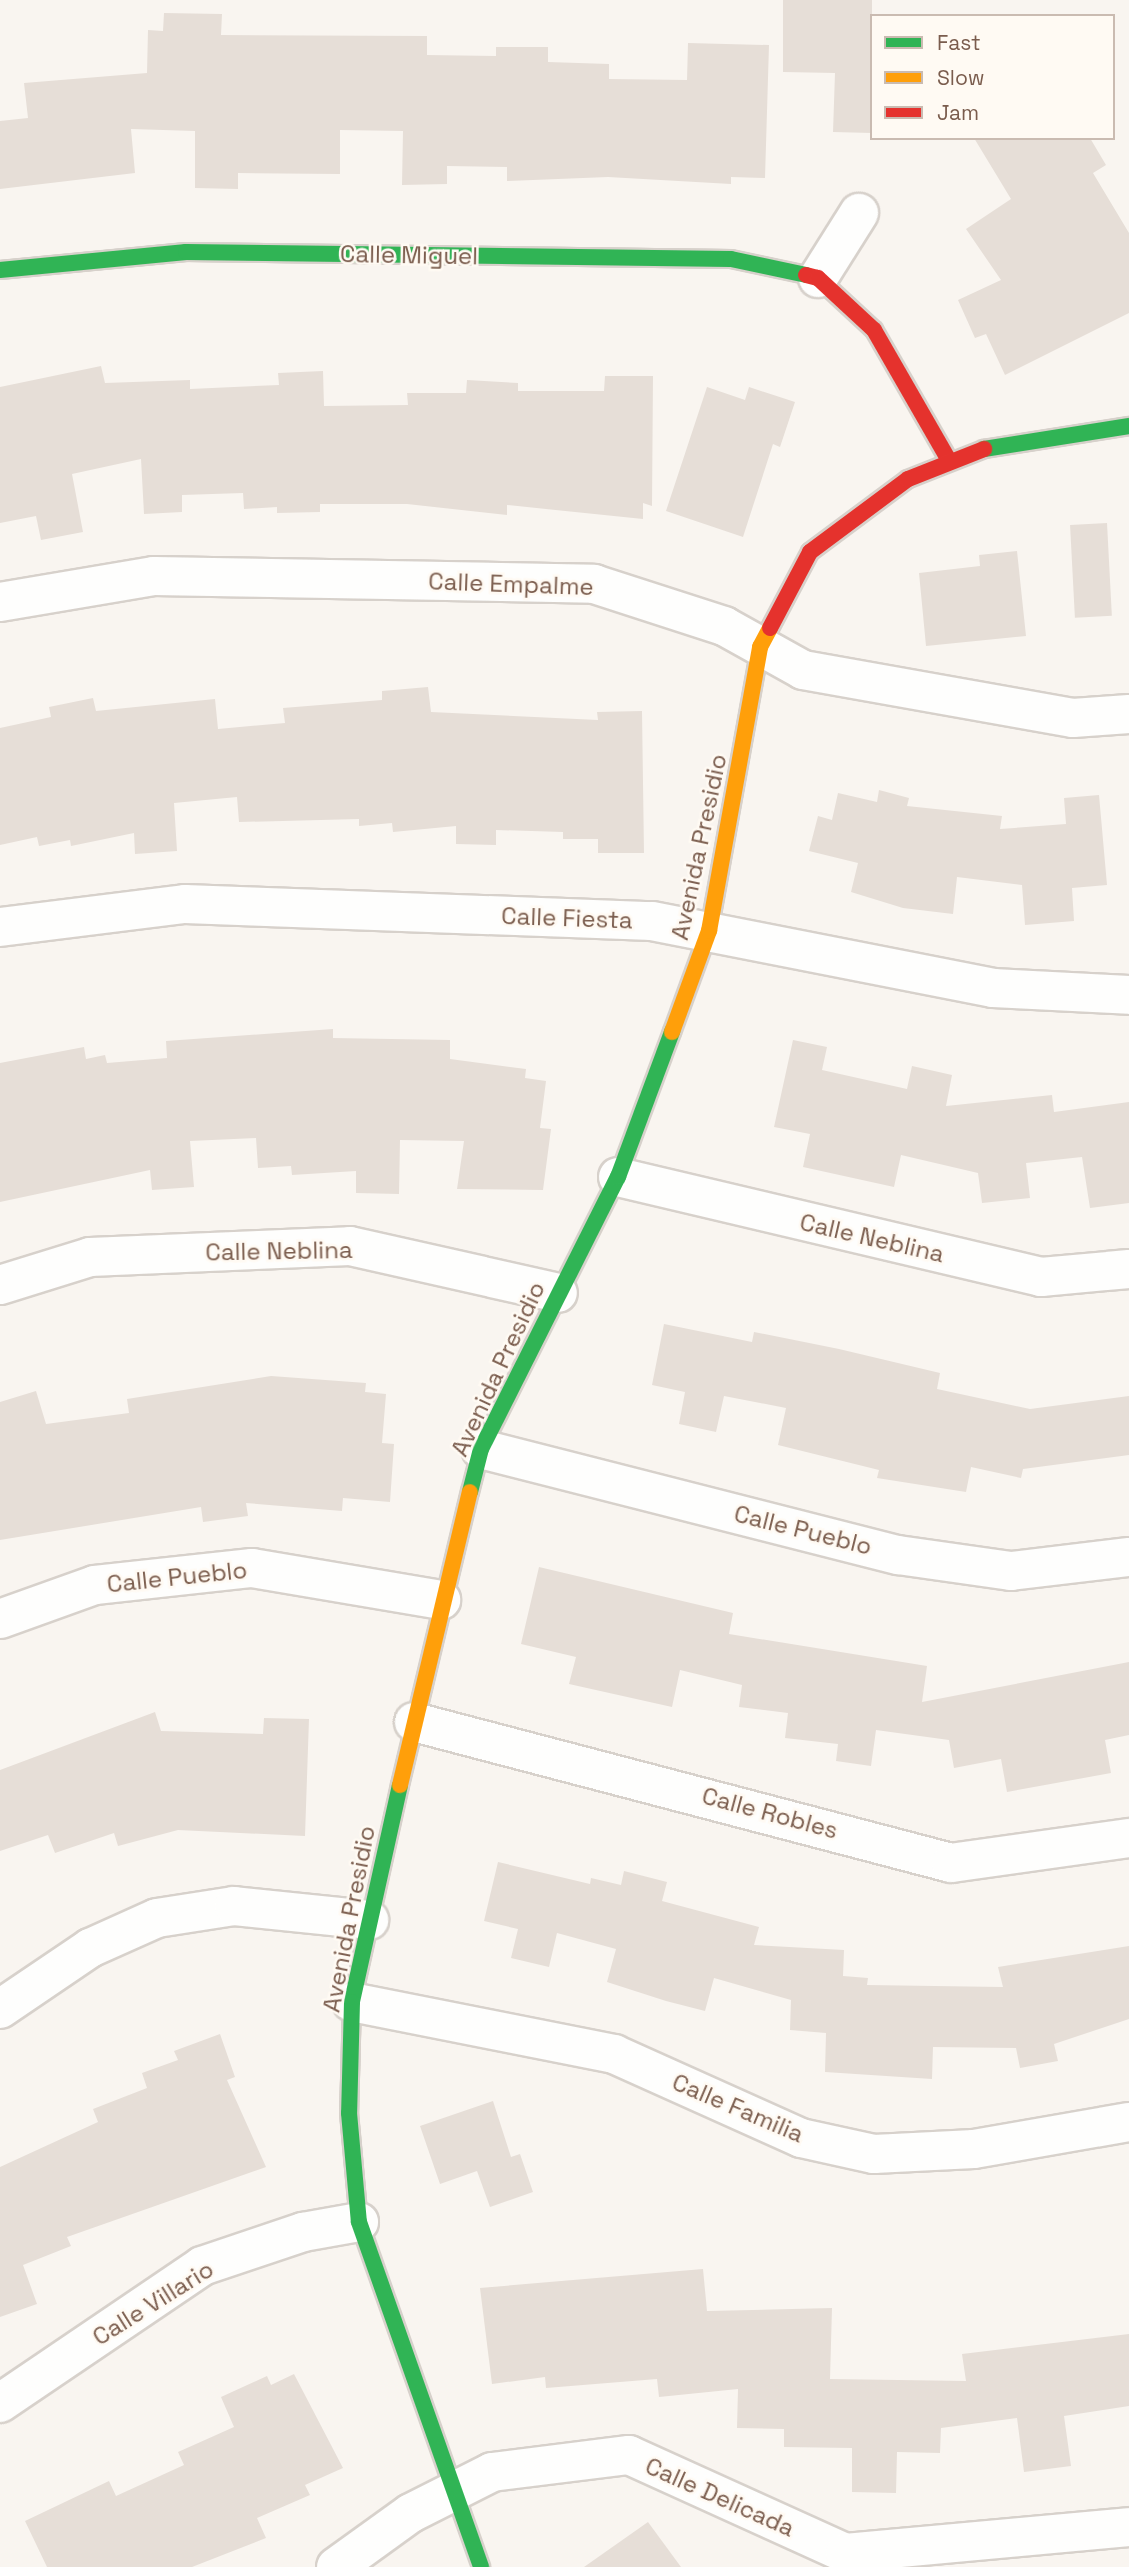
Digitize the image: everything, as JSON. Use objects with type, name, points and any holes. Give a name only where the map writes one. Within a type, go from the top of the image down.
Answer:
[{"type":"street","points":[[859,213],[818,278],[874,330],[950,462]]},
{"type":"street","name":"Calle Miguel","points":[[0,271],[186,252],[732,259],[818,278]]},
{"type":"street","name":"Avenida Presidio","points":[[481,2567],[452,2493],[359,2222],[349,2113],[352,2002],[441,1600],[481,1449],[618,1177],[709,931],[761,646],[810,552],[908,479],[1000,442],[1129,426]]},
{"type":"street","name":"Calle Empalme","points":[[0,602],[154,576],[594,584],[724,626],[803,670],[1073,718],[1129,714]]},
{"type":"street","name":"Calle Fiesta","points":[[0,928],[185,904],[652,921],[993,988],[1129,995]]},
{"type":"street","name":"Calle Neblina","points":[[618,1177],[1041,1277],[1129,1269]]},
{"type":"street","name":"Calle Neblina","points":[[0,1285],[90,1257],[350,1246],[558,1293]]},
{"type":"street","name":"Calle Pueblo","points":[[481,1449],[898,1555],[1010,1571],[1129,1557]]},
{"type":"street","name":"Calle Pueblo","points":[[0,1619],[95,1585],[252,1568],[441,1600]]},
{"type":"street","name":"Calle Robles","points":[[414,1722],[951,1863],[1129,1838]]},
{"type":"street","points":[[0,2009],[90,1948],[157,1917],[234,1906],[369,1920]]},
{"type":"street","name":"Calle Familia","points":[[352,2002],[614,2054],[801,2138],[874,2154],[974,2149],[1129,2122]]},
{"type":"street","name":"Calle Villario","points":[[0,2403],[202,2266],[303,2232],[359,2222]]},
{"type":"street","name":"Calle Delicada","points":[[336,2567],[411,2512],[492,2472],[629,2455],[845,2553],[1129,2527]]},
{"type":"building","points":[[783,0],[872,0],[870,133],[833,132],[835,73],[783,72]]},
{"type":"building","points":[[164,13],[222,14],[221,35],[427,36],[427,55],[496,56],[496,47],[548,47],[548,62],[609,64],[609,79],[687,80],[688,43],[769,45],[765,178],[731,177],[731,184],[608,177],[507,181],[507,167],[447,166],[447,184],[402,185],[403,131],[340,130],[340,174],[238,173],[238,189],[195,188],[195,131],[131,129],[135,173],[0,189],[0,121],[28,118],[24,83],[147,73],[148,30],[163,31]]},
{"type":"building","points":[[975,140],[1091,140],[1106,165],[1093,173],[1129,233],[1129,313],[1005,375],[986,334],[975,338],[958,300],[1001,280],[966,229],[1011,199]]},
{"type":"building","points":[[101,366],[105,383],[190,380],[190,389],[279,385],[278,373],[323,371],[324,406],[408,405],[407,393],[466,393],[467,380],[518,383],[518,391],[604,391],[605,376],[653,376],[652,506],[643,503],[643,519],[507,505],[507,515],[407,504],[320,504],[320,512],[277,513],[277,507],[244,509],[243,493],[182,495],[182,512],[144,514],[141,459],[72,474],[83,532],[41,540],[36,516],[0,523],[0,387]]},
{"type":"building","points":[[707,387],[745,400],[749,387],[795,402],[780,447],[773,444],[743,537],[666,511]]},
{"type":"building","points":[[1107,523],[1112,616],[1075,618],[1070,525]]},
{"type":"building","points":[[1017,551],[1026,636],[926,646],[919,573],[980,566],[979,555]]},
{"type":"building","points":[[428,687],[431,712],[598,720],[597,712],[642,711],[644,853],[598,853],[598,839],[563,839],[563,832],[496,830],[496,845],[456,844],[456,826],[393,832],[392,823],[359,826],[359,819],[239,822],[237,797],[174,803],[177,851],[135,854],[134,833],[71,846],[70,840],[39,846],[37,837],[0,845],[0,728],[51,717],[49,707],[93,698],[96,711],[215,699],[218,729],[285,723],[283,708],[382,700],[382,691]]},
{"type":"building","points":[[879,790],[909,798],[907,806],[1002,816],[1000,829],[1066,824],[1064,798],[1099,795],[1107,885],[1072,888],[1074,921],[1025,925],[1022,885],[957,877],[953,914],[903,908],[851,892],[858,863],[809,851],[818,816],[832,820],[838,793],[877,802]]},
{"type":"building","points":[[333,1029],[333,1038],[450,1040],[450,1059],[526,1069],[525,1078],[546,1081],[540,1128],[551,1129],[543,1190],[457,1189],[464,1141],[400,1140],[399,1194],[356,1193],[356,1171],[292,1175],[291,1166],[258,1168],[256,1138],[190,1141],[194,1187],[152,1190],[150,1170],[0,1202],[0,1063],[84,1047],[86,1059],[105,1055],[107,1063],[167,1058],[166,1041]]},
{"type":"building","points":[[793,1040],[827,1047],[822,1070],[907,1089],[912,1066],[952,1075],[946,1106],[1052,1095],[1054,1112],[1129,1102],[1129,1203],[1090,1208],[1082,1157],[1026,1163],[1030,1198],[982,1203],[978,1173],[901,1155],[894,1187],[803,1167],[810,1134],[774,1127]]},
{"type":"building","points":[[664,1324],[752,1342],[754,1332],[839,1349],[940,1373],[937,1389],[1030,1409],[1129,1396],[1129,1455],[1023,1469],[1021,1478],[971,1467],[966,1492],[877,1478],[879,1470],[778,1445],[786,1408],[724,1396],[716,1432],[679,1424],[685,1392],[652,1385]]},
{"type":"building","points":[[271,1376],[366,1383],[365,1392],[386,1394],[382,1443],[394,1444],[390,1502],[343,1498],[342,1511],[246,1503],[248,1516],[203,1522],[201,1507],[0,1540],[0,1402],[36,1391],[46,1424],[129,1413],[127,1399]]},
{"type":"building","points":[[539,1567],[733,1613],[729,1634],[927,1666],[922,1702],[1129,1662],[1129,1735],[1105,1740],[1111,1773],[1007,1792],[1001,1759],[954,1768],[949,1740],[876,1730],[871,1766],[836,1761],[838,1744],[785,1738],[788,1713],[739,1707],[742,1685],[680,1670],[672,1707],[569,1684],[576,1657],[521,1644]]},
{"type":"building","points":[[155,1712],[161,1731],[263,1734],[264,1718],[309,1719],[305,1836],[178,1830],[118,1846],[114,1833],[55,1853],[48,1835],[0,1851],[0,1770]]},
{"type":"building","points":[[498,1862],[590,1884],[591,1878],[621,1885],[624,1871],[667,1882],[662,1901],[759,1927],[754,1945],[844,1950],[843,1976],[868,1978],[867,1985],[1003,1987],[998,1967],[1129,1946],[1129,2019],[1054,2044],[1058,2061],[1020,2068],[1016,2048],[933,2047],[932,2079],[825,2072],[826,2033],[790,2030],[791,2000],[714,1978],[705,2011],[666,2001],[607,1982],[616,1949],[557,1933],[549,1967],[511,1958],[518,1929],[484,1921]]},
{"type":"building","points":[[220,2034],[235,2077],[227,2080],[266,2167],[67,2237],[71,2246],[23,2265],[37,2304],[0,2317],[0,2167],[98,2122],[93,2109],[147,2088],[142,2073],[178,2060],[174,2051]]},
{"type":"building","points":[[493,2101],[511,2157],[520,2154],[533,2192],[490,2207],[477,2171],[440,2184],[420,2126]]},
{"type":"building","points":[[703,2269],[707,2311],[832,2308],[830,2379],[966,2381],[962,2354],[1129,2334],[1129,2406],[1064,2416],[1071,2466],[1024,2472],[1017,2418],[941,2428],[940,2453],[897,2452],[896,2493],[852,2492],[852,2448],[784,2447],[784,2429],[737,2428],[738,2389],[659,2397],[657,2379],[546,2388],[545,2377],[492,2384],[480,2288]]},
{"type":"building","points":[[294,2374],[343,2468],[305,2485],[310,2495],[257,2518],[266,2538],[192,2567],[47,2567],[25,2521],[109,2481],[116,2496],[184,2465],[178,2452],[234,2427],[221,2397],[267,2376],[271,2385]]},
{"type":"building","points":[[648,2522],[681,2567],[584,2567]]},
{"type":"traffic: fast","points":[[0,270],[186,252],[731,259],[806,275]]},
{"type":"traffic: fast","points":[[984,449],[1129,426]]},
{"type":"traffic: fast","points":[[470,1492],[481,1449],[618,1177],[672,1032]]},
{"type":"traffic: fast","points":[[400,1785],[352,2002],[349,2113],[359,2222],[481,2567]]},
{"type":"traffic: slow","points":[[672,1032],[709,931],[760,647],[770,628]]},
{"type":"traffic: slow","points":[[400,1785],[470,1492]]},
{"type":"traffic: jam","points":[[806,275],[818,278],[874,330],[950,462]]},
{"type":"traffic: jam","points":[[770,628],[810,552],[908,479],[984,449]]}]
